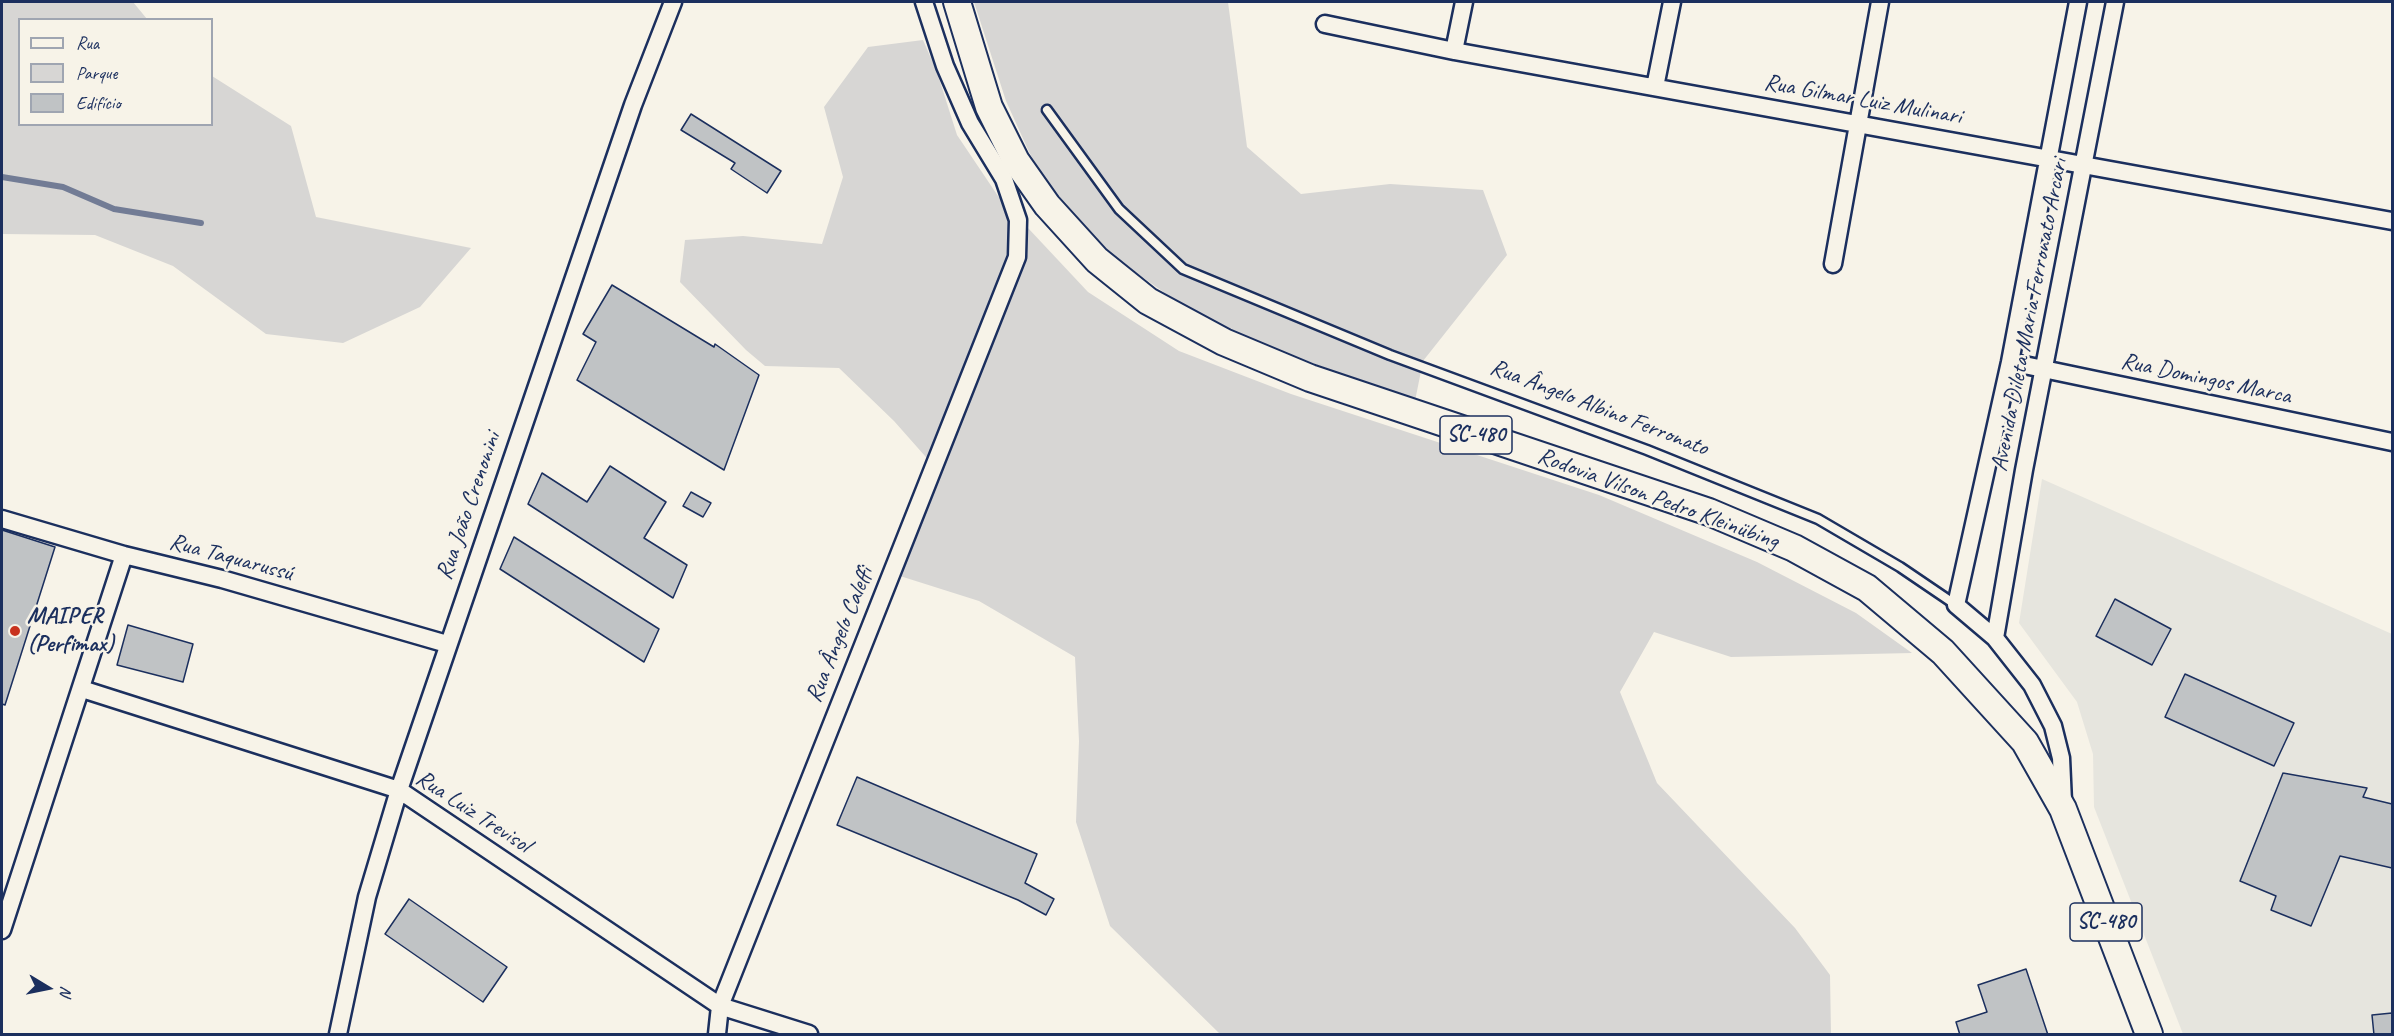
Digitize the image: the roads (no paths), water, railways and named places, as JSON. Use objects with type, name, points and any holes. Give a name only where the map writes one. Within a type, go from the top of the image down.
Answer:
[{"type":"main road","name":"Rodovia Vilson Pedro Kleinübing","points":[[957,2],[989,107],[1016,161],[1047,205],[1097,260],[1148,301],[1224,342],[1310,378],[1709,512],[1794,548],[1867,588],[1943,652],[2025,742],[2063,809],[2149,1035]]},
{"type":"street","name":"Rua João Crenonini","points":[[338,1035],[367,897],[399,790],[633,105],[673,2]]},
{"type":"street","name":"Rua Ângelo Caleffi","points":[[717,1035],[720,1006],[1017,257],[1018,220],[1004,179],[970,123],[945,66],[924,2]]},
{"type":"street","points":[[1454,51],[1464,2]]},
{"type":"street","points":[[1655,87],[1672,2]]},
{"type":"street","points":[[1833,264],[1880,2]]},
{"type":"street","name":"Avenida Dileta Maria Ferronato Arcari","points":[[1956,605],[2010,362],[2078,2]]},
{"type":"street","name":"Avenida Dileta Maria Ferronato Arcari","points":[[1995,638],[2024,470],[2046,370],[2115,2]]},
{"type":"street","name":"Rua Gilmar Luiz Mulinari","points":[[1325,24],[1454,51],[2392,221]]},
{"type":"street","name":"Rua Domingos Marca","points":[[2010,362],[2392,442]]},
{"type":"street","name":"Rua Taquarussú","points":[[2,519],[447,644]]},
{"type":"street","points":[[2,930],[124,555]]},
{"type":"street","name":"Rua Ângelo Albino Ferronato","points":[[1956,605],[1995,638],[2032,685],[2053,726],[2061,758],[2063,809]]},
{"type":"street","name":"Rua Luiz Trevisol","points":[[82,689],[399,790],[720,1006],[809,1035]]},
{"type":"lane","name":"Rua Ângelo Albino Ferronato","points":[[1047,110],[1119,209],[1183,269],[1389,355],[1647,450],[1818,519],[1900,567],[1956,605]]},
{"type":"waterway","points":[[2,177],[63,187],[114,209],[201,223]]},
{"type":"place","name":"MAIPER (Perfimax)","points":[[15,631]]}]
